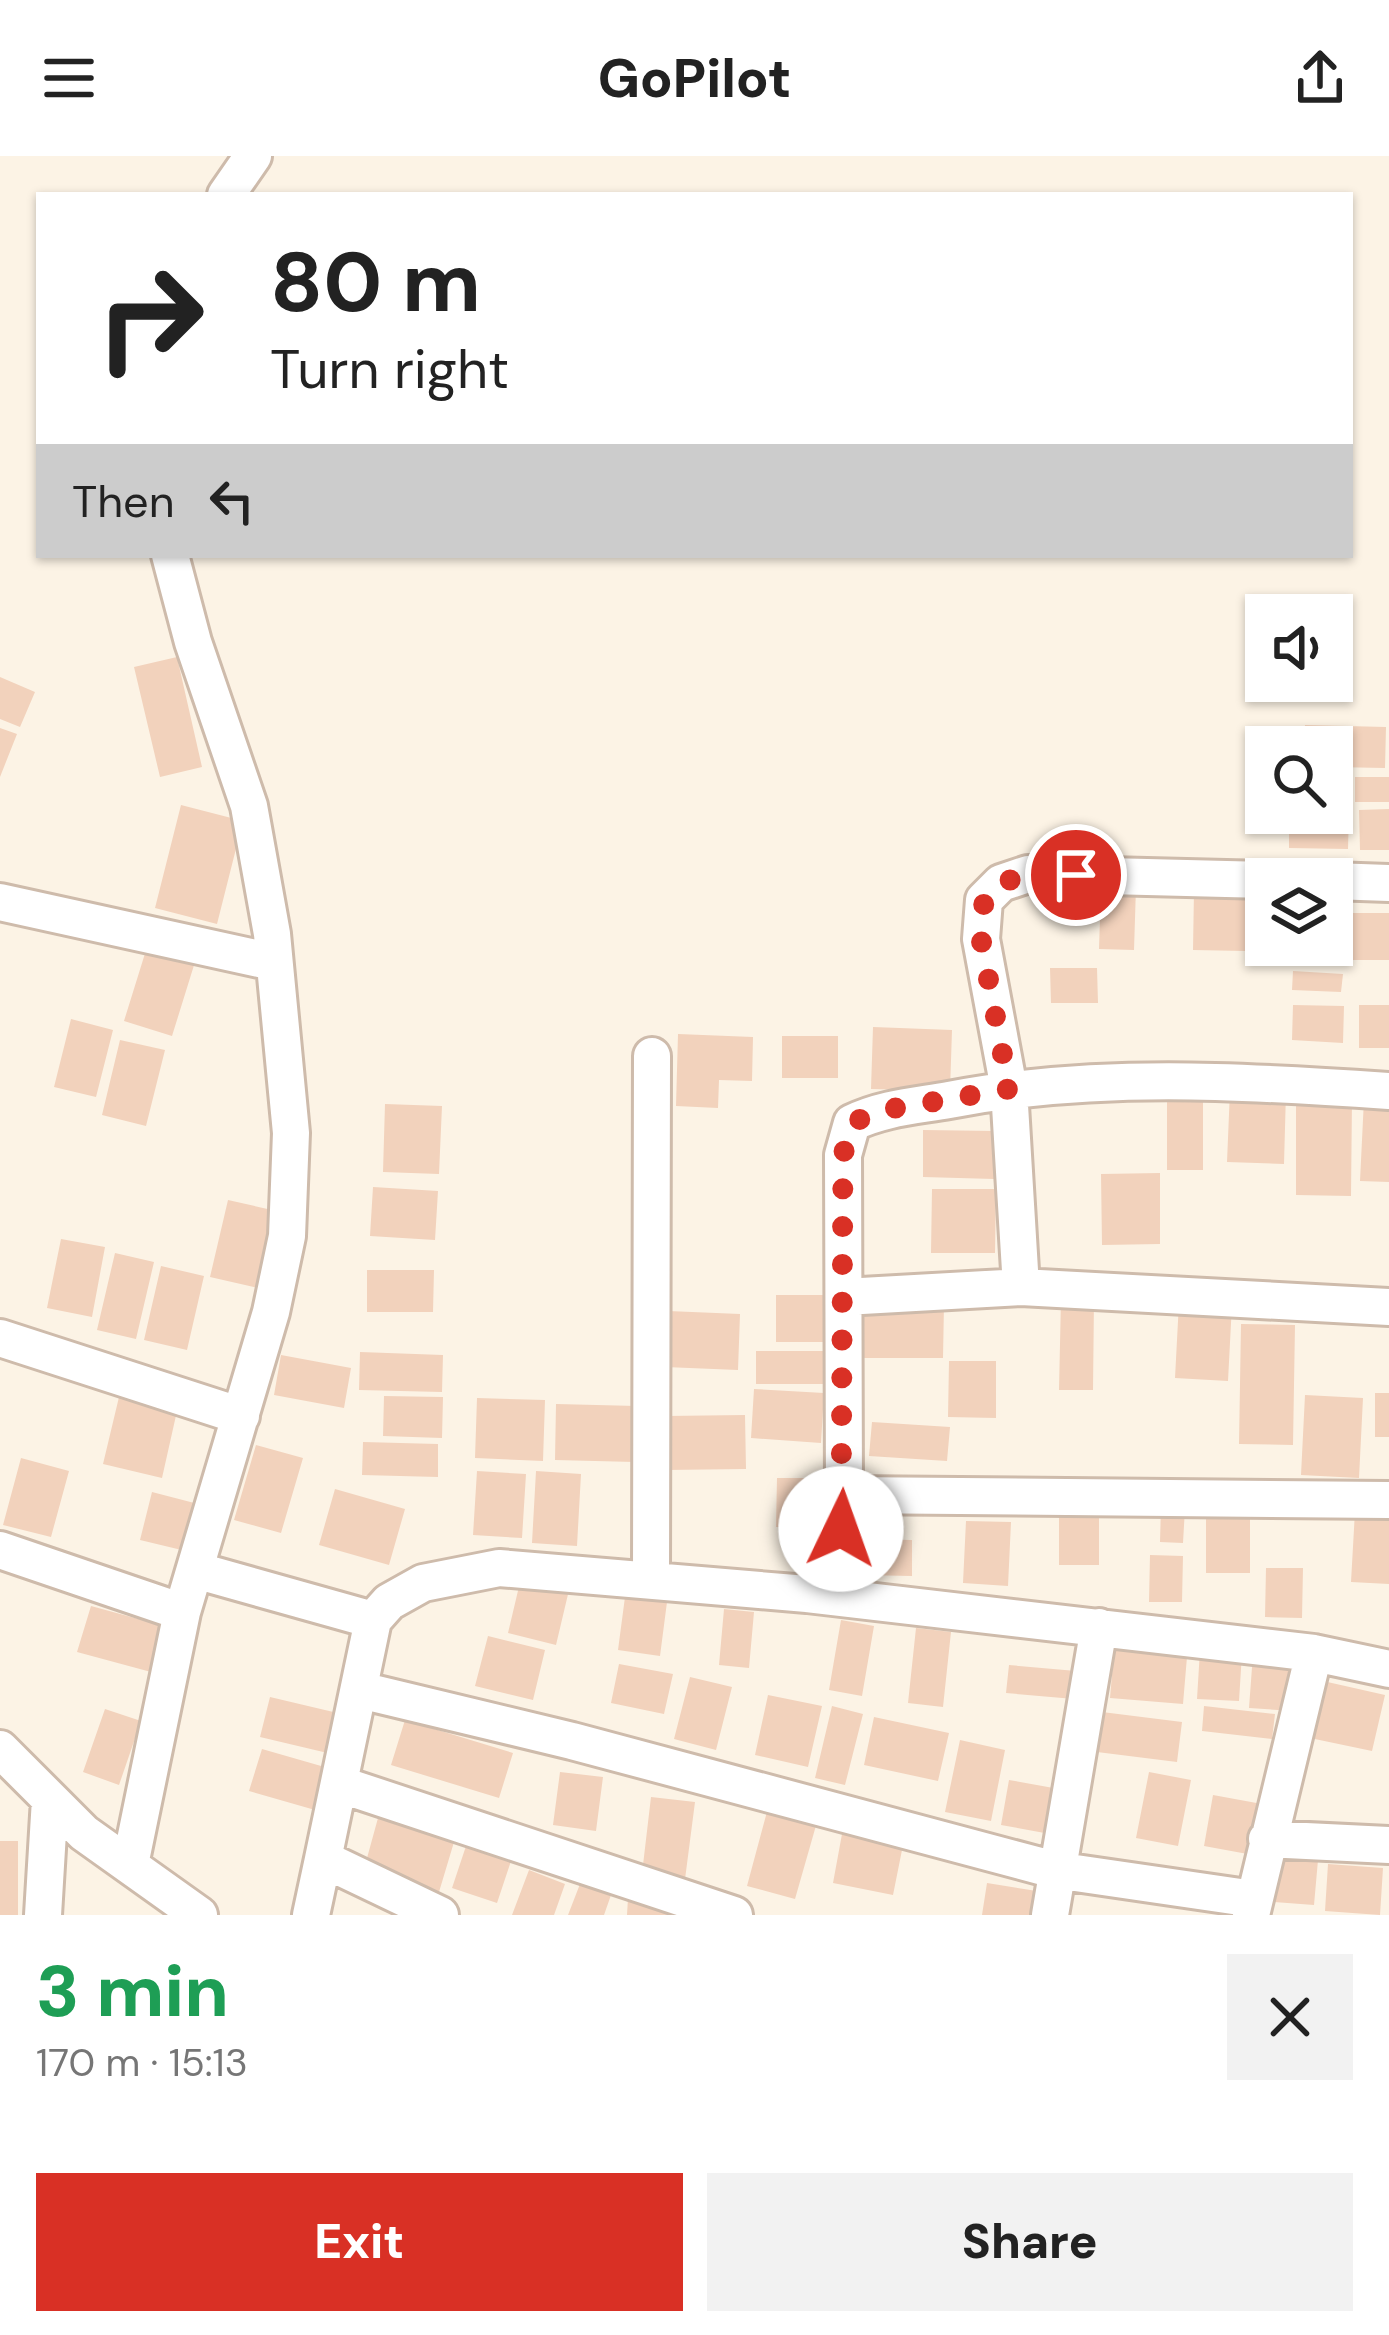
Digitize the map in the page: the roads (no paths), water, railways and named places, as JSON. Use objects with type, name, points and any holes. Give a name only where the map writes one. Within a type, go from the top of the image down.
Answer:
[{"type":"street","points":[[228,192],[253,156]]},
{"type":"street","points":[[130,1865],[182,1612],[271,1312],[287,1236],[291,1133],[272,934],[249,806],[193,642],[171,558]]},
{"type":"street","points":[[1021,1287],[1009,1089],[981,939],[984,901],[1001,883],[1028,874],[1245,879]]},
{"type":"street","points":[[1353,882],[1389,883]]},
{"type":"street","points":[[0,902],[274,962]]},
{"type":"street","points":[[651,1578],[652,1056]]},
{"type":"street","points":[[835,1597],[844,1495],[843,1155],[852,1123],[878,1111],[1009,1089],[1136,1080],[1389,1091]]},
{"type":"street","points":[[844,1298],[1021,1287],[1389,1307]]},
{"type":"street","points":[[0,1338],[242,1416]]},
{"type":"street","points":[[844,1495],[1389,1500]]},
{"type":"street","points":[[0,1550],[182,1612]]},
{"type":"street","points":[[310,1915],[373,1619],[389,1602],[423,1582],[499,1568],[651,1578],[1315,1653],[1389,1669]]},
{"type":"street","points":[[195,1570],[373,1619]]},
{"type":"street","points":[[1050,1915],[1099,1627]]},
{"type":"street","points":[[359,1690],[572,1741],[1055,1870],[1252,1907],[1315,1653]]},
{"type":"street","points":[[0,1749],[84,1833],[199,1915]]},
{"type":"street","points":[[339,1784],[734,1915]]},
{"type":"street","points":[[44,1915],[50,1799]]},
{"type":"street","points":[[1268,1839],[1389,1845]]},
{"type":"street","points":[[323,1859],[440,1915]]}]
